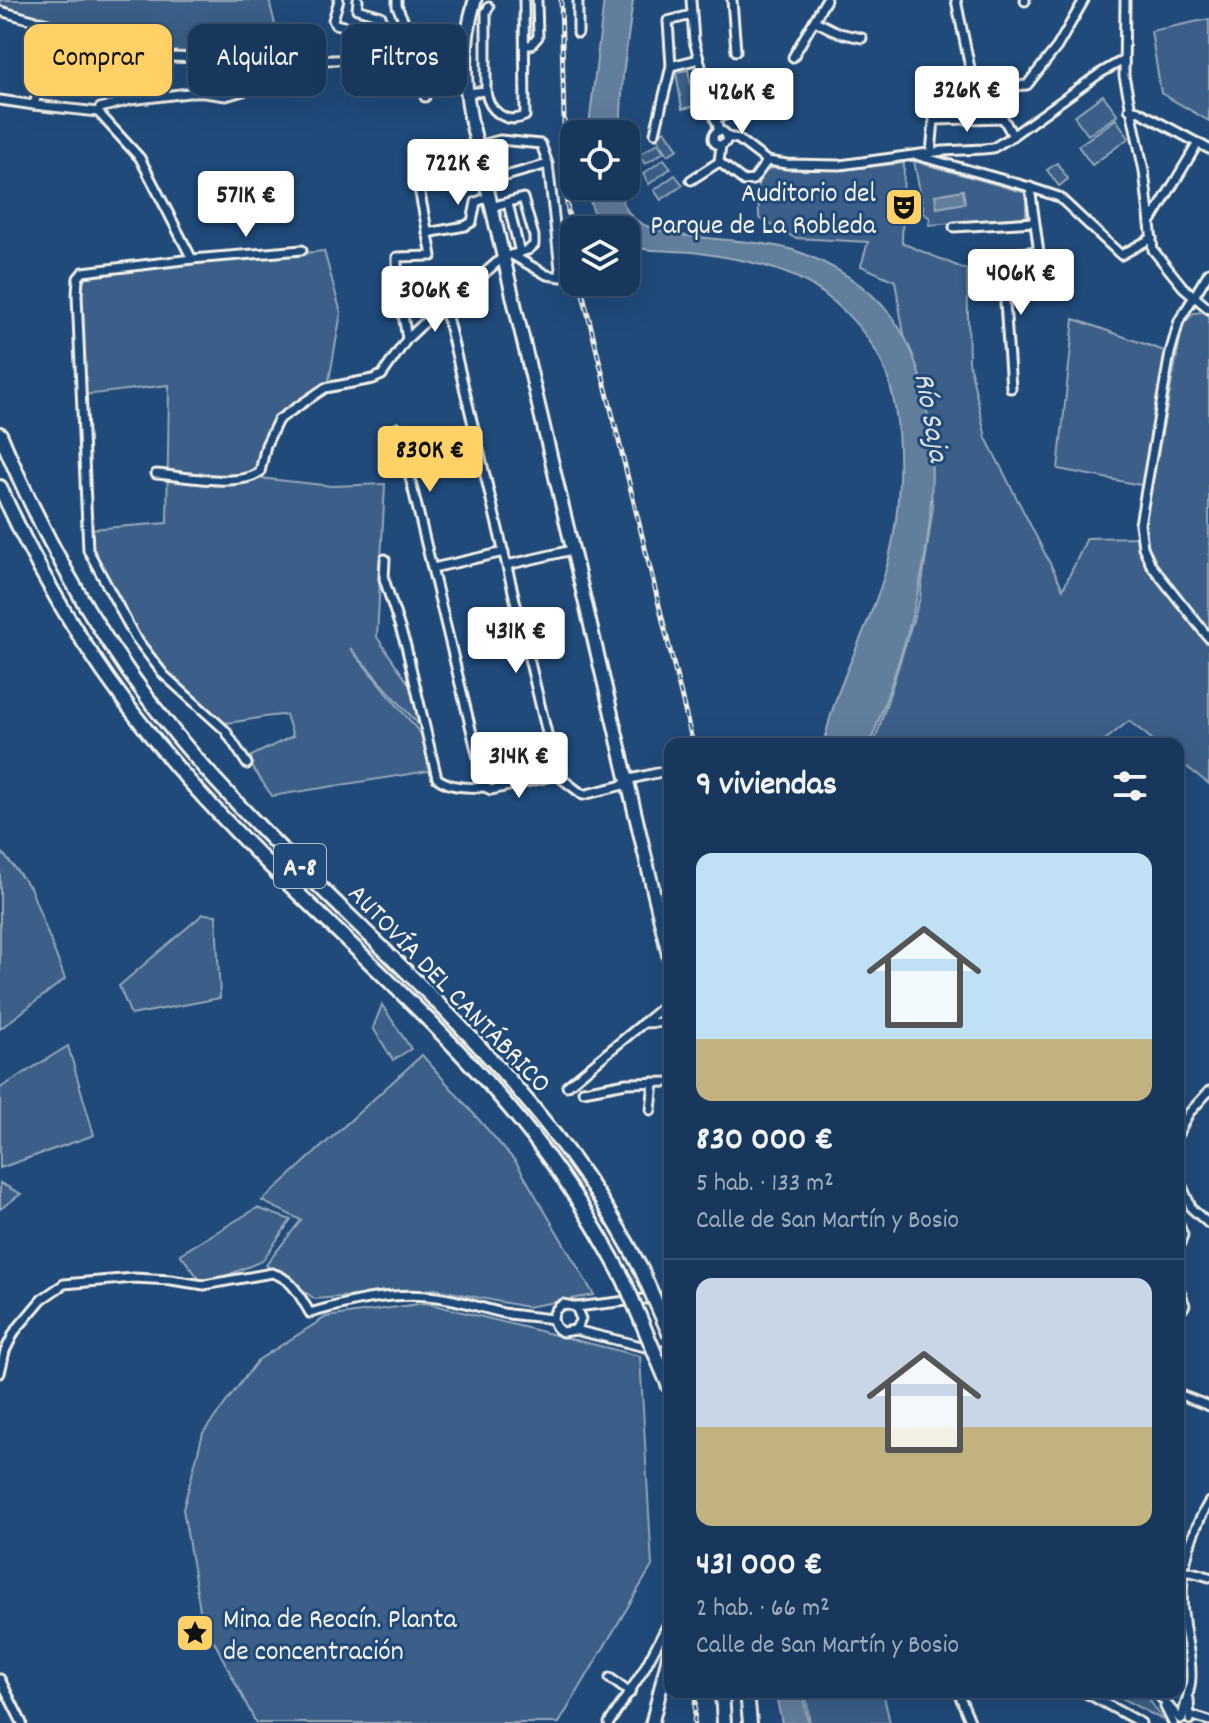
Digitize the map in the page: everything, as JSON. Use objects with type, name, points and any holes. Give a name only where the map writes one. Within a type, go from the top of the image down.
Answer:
[{"type":"highway","points":[[467,40],[475,0]]},
{"type":"highway","points":[[467,93],[490,202],[516,254],[572,550],[664,939]]},
{"type":"highway","name":"AUTOVÍA DEL CANTÁBRICO","points":[[0,434],[34,512],[72,585],[152,705],[243,809],[516,1085],[592,1184],[641,1269],[664,1321]]},
{"type":"highway","name":"AUTOVÍA DEL CANTÁBRICO","points":[[0,487],[64,611],[101,669],[153,739],[225,820],[451,1045],[508,1107],[569,1187],[624,1280],[664,1375]]},
{"type":"highway","points":[[652,1723],[664,1670]]},
{"type":"highway","points":[[720,1698],[722,1723]]},
{"type":"highway","points":[[745,1698],[747,1723]]},
{"type":"street","points":[[339,0],[333,20],[335,24],[375,33],[379,30],[381,16],[357,9],[358,0]]},
{"type":"street","points":[[397,0],[405,24]]},
{"type":"street","points":[[489,7],[486,12],[486,91],[489,105],[497,113],[521,119],[525,116],[524,0]]},
{"type":"street","points":[[525,45],[531,45],[538,37],[537,0]]},
{"type":"street","points":[[578,0],[578,33]]},
{"type":"street","points":[[691,0],[699,59],[719,131],[727,137],[738,139],[767,161],[787,164],[840,165],[993,148],[1099,74],[1124,62]]},
{"type":"street","points":[[732,0],[736,51]]},
{"type":"street","points":[[793,57],[826,0]]},
{"type":"street","points":[[956,0],[974,87],[984,88],[1027,85],[1035,78],[1084,0]]},
{"type":"street","points":[[1125,0],[1124,62],[1129,109],[1142,160],[1153,250],[1169,272],[1209,309]]},
{"type":"street","points":[[0,11],[45,24]]},
{"type":"street","points":[[655,133],[671,66],[668,21],[691,15]]},
{"type":"street","points":[[815,21],[839,33],[862,38]]},
{"type":"street","points":[[671,66],[699,59]]},
{"type":"street","points":[[467,93],[486,91]]},
{"type":"street","points":[[98,112],[100,108],[188,93]]},
{"type":"street","points":[[34,105],[36,96]]},
{"type":"street","points":[[0,100],[98,112],[140,158],[192,259]]},
{"type":"street","points":[[715,119],[741,109]]},
{"type":"street","points":[[1129,109],[1209,149]]},
{"type":"street","points":[[931,153],[934,120],[1003,118],[1013,136]]},
{"type":"street","points":[[719,131],[713,139],[721,145]]},
{"type":"street","points":[[719,162],[721,145],[727,137]]},
{"type":"street","points":[[477,146],[500,140],[541,144],[548,164],[561,277],[547,275],[516,254],[508,203]]},
{"type":"street","points":[[1150,223],[1198,143]]},
{"type":"street","points":[[948,151],[963,167]]},
{"type":"street","points":[[916,155],[1059,197],[1121,255],[1152,238]]},
{"type":"street","points":[[719,162],[735,176],[749,181],[767,161]]},
{"type":"street","points":[[691,180],[719,162]]},
{"type":"street","points":[[485,182],[548,164]]},
{"type":"street","points":[[407,339],[397,278],[397,257],[432,256],[417,178]]},
{"type":"street","points":[[1030,187],[1044,289]]},
{"type":"street","points":[[156,474],[236,480],[252,477],[260,472],[266,445],[278,420],[325,388],[382,375],[407,339],[516,254],[534,245],[523,198],[508,203],[476,202],[472,222],[427,233]]},
{"type":"street","points":[[954,227],[1034,222]]},
{"type":"street","points":[[247,764],[225,730],[164,675],[135,637],[88,550],[78,278],[83,272],[302,250]]},
{"type":"street","points":[[1011,388],[1002,260],[1004,255],[1037,251]]},
{"type":"street","points":[[1209,272],[1179,321],[1170,353],[1140,524],[1143,547],[1151,565],[1209,638]]},
{"type":"street","points":[[445,308],[557,775],[583,795],[664,772]]},
{"type":"street","points":[[398,428],[485,787]]},
{"type":"street","points":[[507,565],[572,550]]},
{"type":"street","points":[[433,568],[504,552]]},
{"type":"street","points":[[385,559],[384,579],[402,633],[437,778],[464,788],[485,787],[491,790],[557,775]]},
{"type":"street","points":[[567,1086],[641,1023],[664,1008]]},
{"type":"street","points":[[641,1023],[664,1022]]},
{"type":"street","points":[[651,1110],[654,1082]]},
{"type":"street","points":[[583,1091],[626,1083],[664,1082]]},
{"type":"street","points":[[1184,1123],[1209,1091]]},
{"type":"street","points":[[1184,1191],[1192,1209],[1209,1224]]},
{"type":"street","points":[[0,1373],[5,1351],[30,1312],[53,1289],[80,1281],[153,1279],[204,1285],[272,1273],[283,1276],[294,1285],[310,1313],[389,1295],[413,1295],[438,1297],[508,1314],[552,1319]]},
{"type":"street","points":[[552,1319],[558,1306],[567,1304],[576,1307],[664,1297]]},
{"type":"street","points":[[575,1330],[581,1319],[576,1307]]},
{"type":"street","points":[[552,1319],[558,1330],[567,1333],[575,1330],[664,1352]]},
{"type":"street","points":[[1184,1396],[1209,1406]]},
{"type":"street","points":[[1184,1572],[1191,1541],[1209,1502]]},
{"type":"street","points":[[1184,1570],[1209,1577]]},
{"type":"street","points":[[1184,1626],[1191,1672],[1185,1720]]},
{"type":"street","points":[[609,1723],[630,1693],[664,1631]]},
{"type":"street","points":[[643,1671],[662,1676]]},
{"type":"street","points":[[610,1678],[630,1693]]},
{"type":"street","points":[[0,1679],[22,1723]]},
{"type":"street","points":[[961,1698],[971,1723]]},
{"type":"street","points":[[1095,1698],[1141,1723]]},
{"type":"street","points":[[1161,1698],[1185,1720]]},
{"type":"street","points":[[1161,1698],[1185,1720],[1209,1721]]},
{"type":"street","points":[[1168,1705],[1187,1698]]},
{"type":"shaded area","points":[[0,0],[269,0],[275,24],[188,24],[188,58],[172,57],[172,24],[36,24],[0,15]]},
{"type":"shaded area","points":[[604,0],[633,0],[621,120],[590,120]]},
{"type":"shaded area","points":[[1209,19],[1209,121],[1161,93],[1151,31]]},
{"type":"shaded area","points":[[688,70],[695,106],[682,109],[676,72]]},
{"type":"shaded area","points":[[1103,95],[1118,115],[1088,135],[1074,116]]},
{"type":"shaded area","points":[[1116,119],[1129,138],[1092,165],[1078,146]]},
{"type":"shaded area","points":[[665,130],[678,149],[668,155],[656,136]]},
{"type":"shaded area","points":[[658,143],[664,152],[645,164],[640,154]]},
{"type":"shaded area","points":[[664,159],[671,168],[649,184],[643,174]]},
{"type":"shaded area","points":[[914,161],[1026,193],[1026,217],[929,225],[930,218],[924,213]]},
{"type":"shaded area","points":[[904,163],[902,243],[967,270],[969,362],[986,438],[1063,589],[1087,538],[1142,537],[1183,324],[1194,313],[1204,312],[1209,316],[1209,784],[1184,765],[1184,738],[1150,738],[1129,721],[1108,738],[876,738],[920,598],[933,507],[895,281],[861,266],[868,242],[795,238],[759,218],[758,182],[763,168],[840,170]]},
{"type":"shaded area","points":[[1057,163],[1068,179],[1059,186],[1047,170]]},
{"type":"shaded area","points":[[675,175],[683,185],[661,200],[654,190]]},
{"type":"shaded area","points":[[963,190],[965,203],[937,208],[935,195]]},
{"type":"shaded area","points":[[591,200],[623,200],[632,216],[596,216]]},
{"type":"shaded area","points":[[640,222],[671,233],[793,250],[848,276],[872,295],[892,317],[907,342],[921,383],[929,425],[931,509],[919,588],[909,627],[872,738],[825,738],[836,700],[885,573],[895,524],[898,439],[890,385],[882,363],[847,314],[823,293],[798,278],[733,258],[642,249]]},
{"type":"shaded area","points":[[324,251],[341,313],[329,381],[289,409],[268,431],[258,460],[259,478],[332,486],[385,484],[377,637],[415,693],[427,734],[350,648],[430,745],[435,770],[272,796],[253,768],[251,756],[293,736],[286,715],[221,723],[166,672],[147,649],[90,550],[91,529],[167,523],[169,385],[85,395],[78,278],[83,272]]},
{"type":"shaded area","points":[[1074,319],[1170,353],[1146,486],[1058,469]]},
{"type":"shaded area","points":[[0,850],[30,887],[65,979],[0,1029]]},
{"type":"shaded area","points":[[203,914],[216,915],[220,998],[131,1015],[119,986]]},
{"type":"shaded area","points":[[382,1005],[411,1049],[393,1060],[373,1028]]},
{"type":"shaded area","points":[[68,1046],[94,1135],[0,1168],[0,1088]]},
{"type":"shaded area","points":[[422,1055],[516,1162],[594,1295],[527,1307],[435,1289],[315,1299],[266,1265],[301,1220],[262,1201]]},
{"type":"shaded area","points":[[0,1183],[21,1194],[0,1209]]},
{"type":"shaded area","points":[[257,1208],[291,1220],[262,1261],[204,1285],[180,1254]]},
{"type":"shaded area","points":[[426,1303],[640,1356],[652,1566],[559,1723],[256,1723],[201,1616],[183,1509],[203,1433],[258,1360],[326,1317]]},
{"type":"shaded area","points":[[776,1698],[803,1698],[808,1723],[782,1723]]},
{"type":"shaded area","points":[[806,1698],[884,1698],[890,1723],[810,1723]]},
{"type":"shaded area","points":[[1148,1698],[1163,1720],[1123,1699]]},
{"type":"railway","points":[[561,0],[569,216]]},
{"type":"railway","points":[[583,296],[692,738]]},
{"type":"railway","points":[[694,1723],[696,1698]]},
{"type":"place","name":"Auditorio del Parque de La Robleda","points":[[904,207]]},
{"type":"place","name":"Mina de Reocín. Planta de concentración","points":[[195,1633]]},
{"type":"water label","name":"Río Saja","points":[[933,417]]}]
